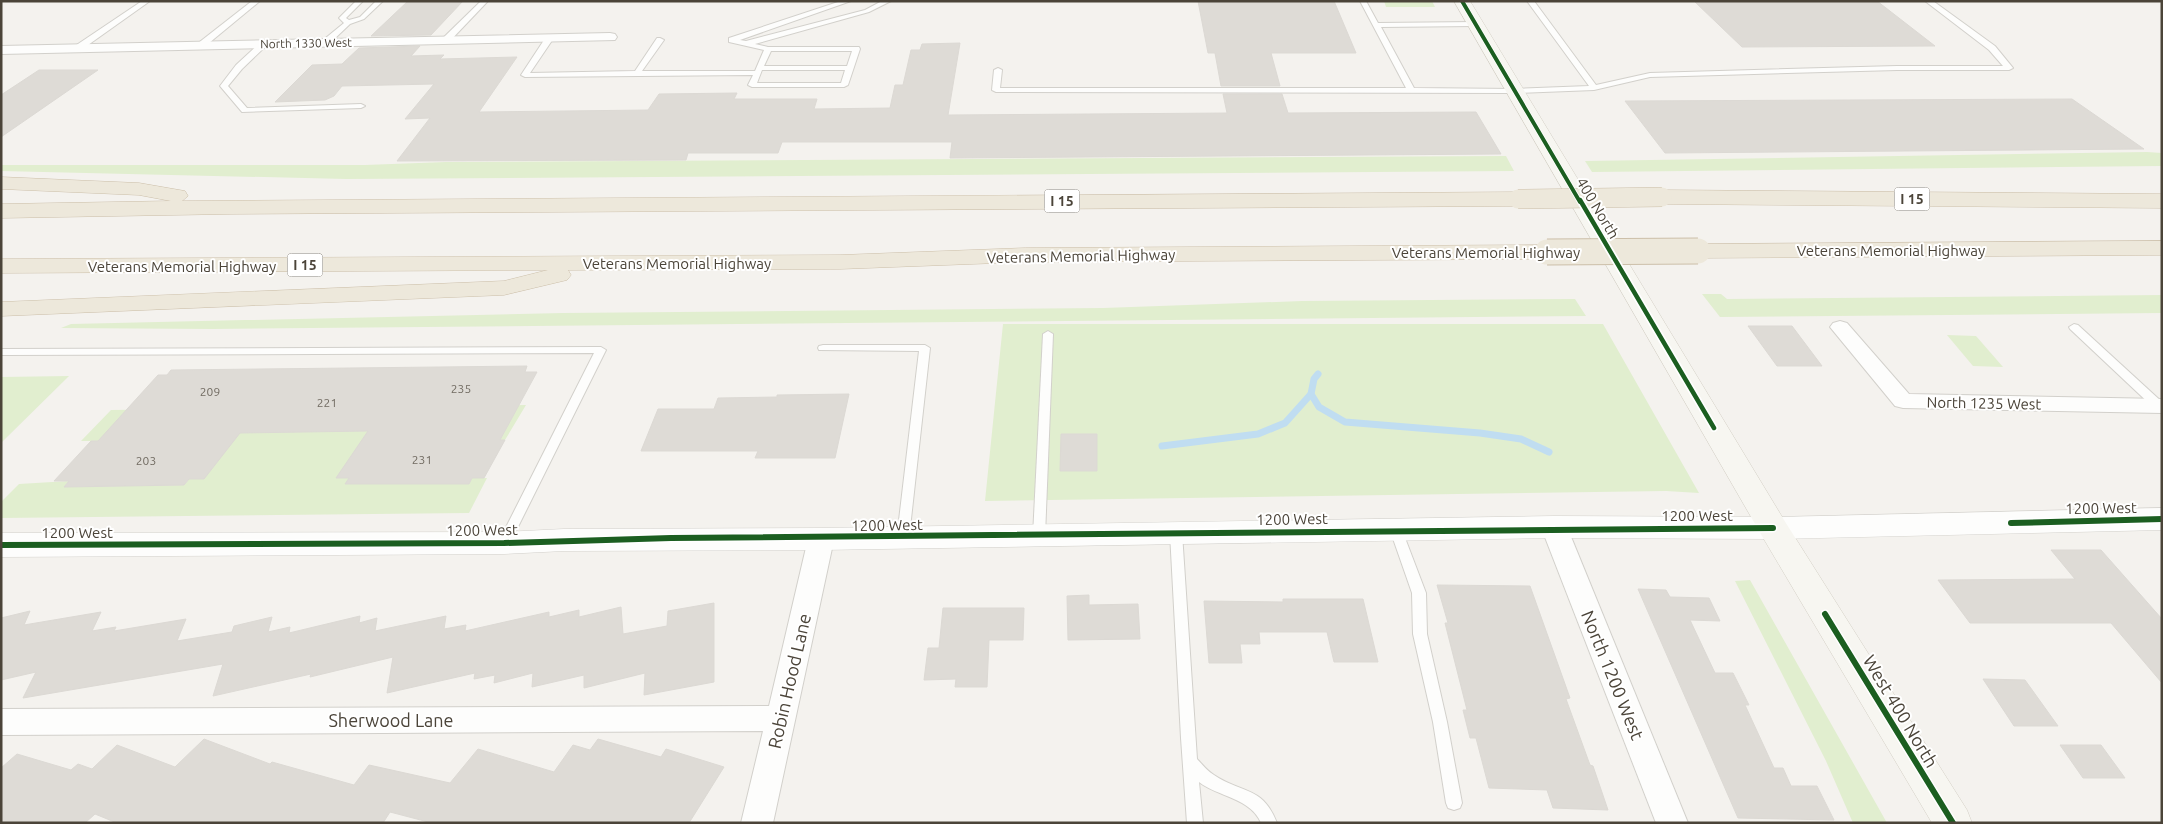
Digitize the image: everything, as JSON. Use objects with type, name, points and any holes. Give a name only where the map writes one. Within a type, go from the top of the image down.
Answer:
[{"type":"highway","points":[[1,183],[139,189],[230,207]]},
{"type":"highway","name":"I 15","points":[[1,211],[230,207],[1662,197],[2162,200]]},
{"type":"highway","name":"Veterans Memorial Highway","points":[[1,266],[610,264],[840,262],[1025,256],[2162,248]]},
{"type":"highway","points":[[1,310],[504,288],[610,264]]},
{"type":"main road","name":"400 North","points":[[1462,1],[1773,528]]},
{"type":"main road","name":"West 400 North","points":[[1773,528],[1953,823]]},
{"type":"street","name":"North 1330 West","points":[[1,50],[610,37]]},
{"type":"street","name":"North 1235 West","points":[[1840,327],[1903,401],[2160,406]]},
{"type":"street","name":"1200 West","points":[[1,545],[504,543],[564,540],[821,539],[1554,528],[1773,528],[2162,519]]},
{"type":"street","name":"North 1200 West","points":[[1554,528],[1672,823]]},
{"type":"street","name":"Robin Hood Lane","points":[[757,823],[821,539]]},
{"type":"street","name":"Sherwood Lane","points":[[1,722],[781,718]]},
{"type":"lane","points":[[78,48],[147,1]]},
{"type":"lane","points":[[200,46],[257,1]]},
{"type":"lane","points":[[348,23],[342,18],[360,1]]},
{"type":"lane","points":[[325,43],[348,23],[362,18],[380,1]]},
{"type":"lane","points":[[446,41],[485,1]]},
{"type":"lane","points":[[768,50],[752,85],[844,85],[856,49],[768,50],[732,40],[848,1]]},
{"type":"lane","points":[[747,44],[868,11],[888,1]]},
{"type":"lane","points":[[1363,1],[1411,90]]},
{"type":"lane","points":[[1530,1],[1594,88]]},
{"type":"lane","points":[[998,70],[996,90],[1514,91],[1594,88],[1650,75],[1897,68],[2009,68],[1992,48],[1928,1]]},
{"type":"lane","points":[[1376,24],[1475,24]]},
{"type":"lane","points":[[550,39],[525,75],[850,68]]},
{"type":"lane","points":[[637,73],[660,40]]},
{"type":"lane","points":[[264,44],[239,67],[224,86],[245,110],[361,106]]},
{"type":"lane","points":[[2074,327],[2160,406]]},
{"type":"lane","points":[[1039,536],[1048,334]]},
{"type":"lane","points":[[823,348],[925,348],[903,538]]},
{"type":"lane","points":[[1,352],[602,350],[504,543]]},
{"type":"lane","points":[[1396,530],[1419,593],[1420,634],[1440,722],[1454,803]]},
{"type":"lane","points":[[1176,533],[1195,823]]},
{"type":"lane","points":[[1190,761],[1208,780],[1220,787],[1253,800],[1264,809],[1269,823]]},
{"type":"green space","points":[[1384,1],[1432,1],[1435,7],[1386,7]]},
{"type":"green space","points":[[2162,153],[2162,166],[1592,172],[1585,161]]},
{"type":"green space","points":[[1506,156],[1514,171],[346,179],[1,171],[1,165],[365,165],[446,162]]},
{"type":"green space","points":[[1702,294],[1721,294],[1727,299],[2162,295],[2162,313],[1720,317]]},
{"type":"green space","points":[[1575,299],[1586,316],[213,329],[61,328],[71,324],[563,313],[1103,308],[1302,301]]},
{"type":"green space","points":[[1003,324],[1603,324],[1699,493],[1666,491],[985,501]]},
{"type":"green space","points":[[1947,335],[1976,336],[2003,367],[1973,366]]},
{"type":"green space","points":[[69,376],[1,443],[1,377]]},
{"type":"green space","points":[[526,405],[505,440],[491,440],[337,478],[349,478],[346,484],[469,484],[472,478],[487,478],[469,513],[1,518],[1,502],[19,484],[69,481],[64,487],[184,485],[189,479],[103,441],[81,441],[111,410]]},
{"type":"green space","points":[[1750,580],[1887,823],[1853,823],[1826,761],[1735,581]]},
{"type":"building","points":[[408,1],[463,1],[431,35],[371,36]]},
{"type":"building","points":[[1198,1],[1334,1],[1356,53],[1271,53],[1280,86],[1221,86],[1215,53],[1208,53]]},
{"type":"building","points":[[1694,1],[1877,1],[1935,46],[1742,47]]},
{"type":"building","points":[[960,43],[948,115],[1227,113],[1223,94],[1282,94],[1288,113],[1476,112],[1501,154],[950,158],[952,142],[782,142],[778,153],[688,153],[686,160],[397,161],[430,118],[405,119],[434,84],[342,86],[334,96],[325,100],[275,102],[312,65],[342,64],[359,48],[420,46],[411,56],[444,55],[440,59],[517,57],[479,112],[648,110],[659,94],[737,93],[734,99],[817,99],[814,109],[890,108],[895,85],[903,85],[911,50],[920,50],[922,44]]},
{"type":"building","points":[[39,70],[98,70],[1,137],[1,95]]},
{"type":"building","points":[[2072,99],[2144,149],[1665,153],[1625,101]]},
{"type":"building","points":[[1748,326],[1792,326],[1822,366],[1777,366]]},
{"type":"building","points":[[527,366],[525,372],[537,372],[500,440],[505,440],[484,478],[472,478],[469,484],[345,484],[349,478],[336,478],[368,431],[240,433],[204,479],[189,479],[184,485],[64,487],[69,481],[54,481],[91,441],[98,441],[158,375],[167,375],[171,370]]},
{"type":"building","points":[[849,394],[835,458],[755,458],[758,451],[641,451],[658,409],[714,409],[718,398]]},
{"type":"building","points":[[1061,434],[1097,434],[1097,471],[1060,471]]},
{"type":"building","points":[[2051,550],[2101,550],[2162,619],[2162,683],[2111,623],[1970,623],[1938,580],[2075,579]]},
{"type":"building","points":[[1437,585],[1530,586],[1570,698],[1566,699],[1590,765],[1593,766],[1608,810],[1553,808],[1547,790],[1489,788],[1476,738],[1470,738],[1463,710],[1467,710],[1445,623],[1448,623]]},
{"type":"building","points":[[1638,589],[1666,590],[1670,597],[1709,598],[1720,621],[1690,620],[1715,673],[1733,673],[1749,705],[1745,705],[1774,768],[1783,768],[1791,786],[1817,786],[1834,820],[1738,818]]},
{"type":"building","points":[[1089,595],[1089,605],[1138,604],[1140,639],[1068,640],[1067,596]]},
{"type":"building","points":[[1283,599],[1363,599],[1378,662],[1334,662],[1327,632],[1259,632],[1260,644],[1240,644],[1242,663],[1209,663],[1204,601],[1283,602]]},
{"type":"building","points":[[714,603],[714,682],[644,695],[645,673],[584,688],[584,675],[532,687],[533,673],[494,683],[495,675],[474,679],[475,673],[387,693],[393,657],[310,677],[311,674],[213,696],[223,664],[23,698],[36,672],[1,680],[1,618],[30,611],[24,625],[101,612],[92,631],[116,627],[114,631],[186,619],[177,641],[232,632],[234,626],[272,617],[268,632],[290,627],[289,633],[360,616],[359,623],[377,618],[375,631],[446,616],[444,629],[466,625],[465,631],[549,612],[549,617],[579,610],[579,617],[621,607],[623,634],[667,626],[668,611]]},
{"type":"building","points":[[943,608],[1024,608],[1023,640],[989,640],[987,687],[955,687],[956,679],[924,680],[928,648],[939,648]]},
{"type":"building","points":[[1983,679],[2025,680],[2058,726],[2014,726]]},
{"type":"building","points":[[204,739],[270,764],[272,762],[354,785],[369,765],[450,783],[478,749],[554,772],[573,745],[590,750],[598,739],[661,757],[666,749],[724,767],[689,823],[432,823],[390,812],[383,823],[117,823],[95,814],[85,823],[1,823],[1,768],[17,754],[71,770],[78,764],[92,769],[117,745],[175,767]]},
{"type":"building","points":[[2060,745],[2101,745],[2125,778],[2083,778]]},
{"type":"waterway","points":[[1311,394],[1314,379],[1318,374]]},
{"type":"waterway","points":[[1162,446],[1258,434],[1285,423],[1311,394]]},
{"type":"waterway","points":[[1311,394],[1319,407],[1345,422],[1480,433],[1521,439],[1549,452]]},
{"type":"cycle path","points":[[1462,1],[1714,428]]},
{"type":"cycle path","points":[[2011,523],[2162,519]]},
{"type":"cycle path","points":[[1,545],[504,543],[671,538],[950,537],[1773,528]]},
{"type":"cycle path","points":[[1825,614],[1953,823]]}]
